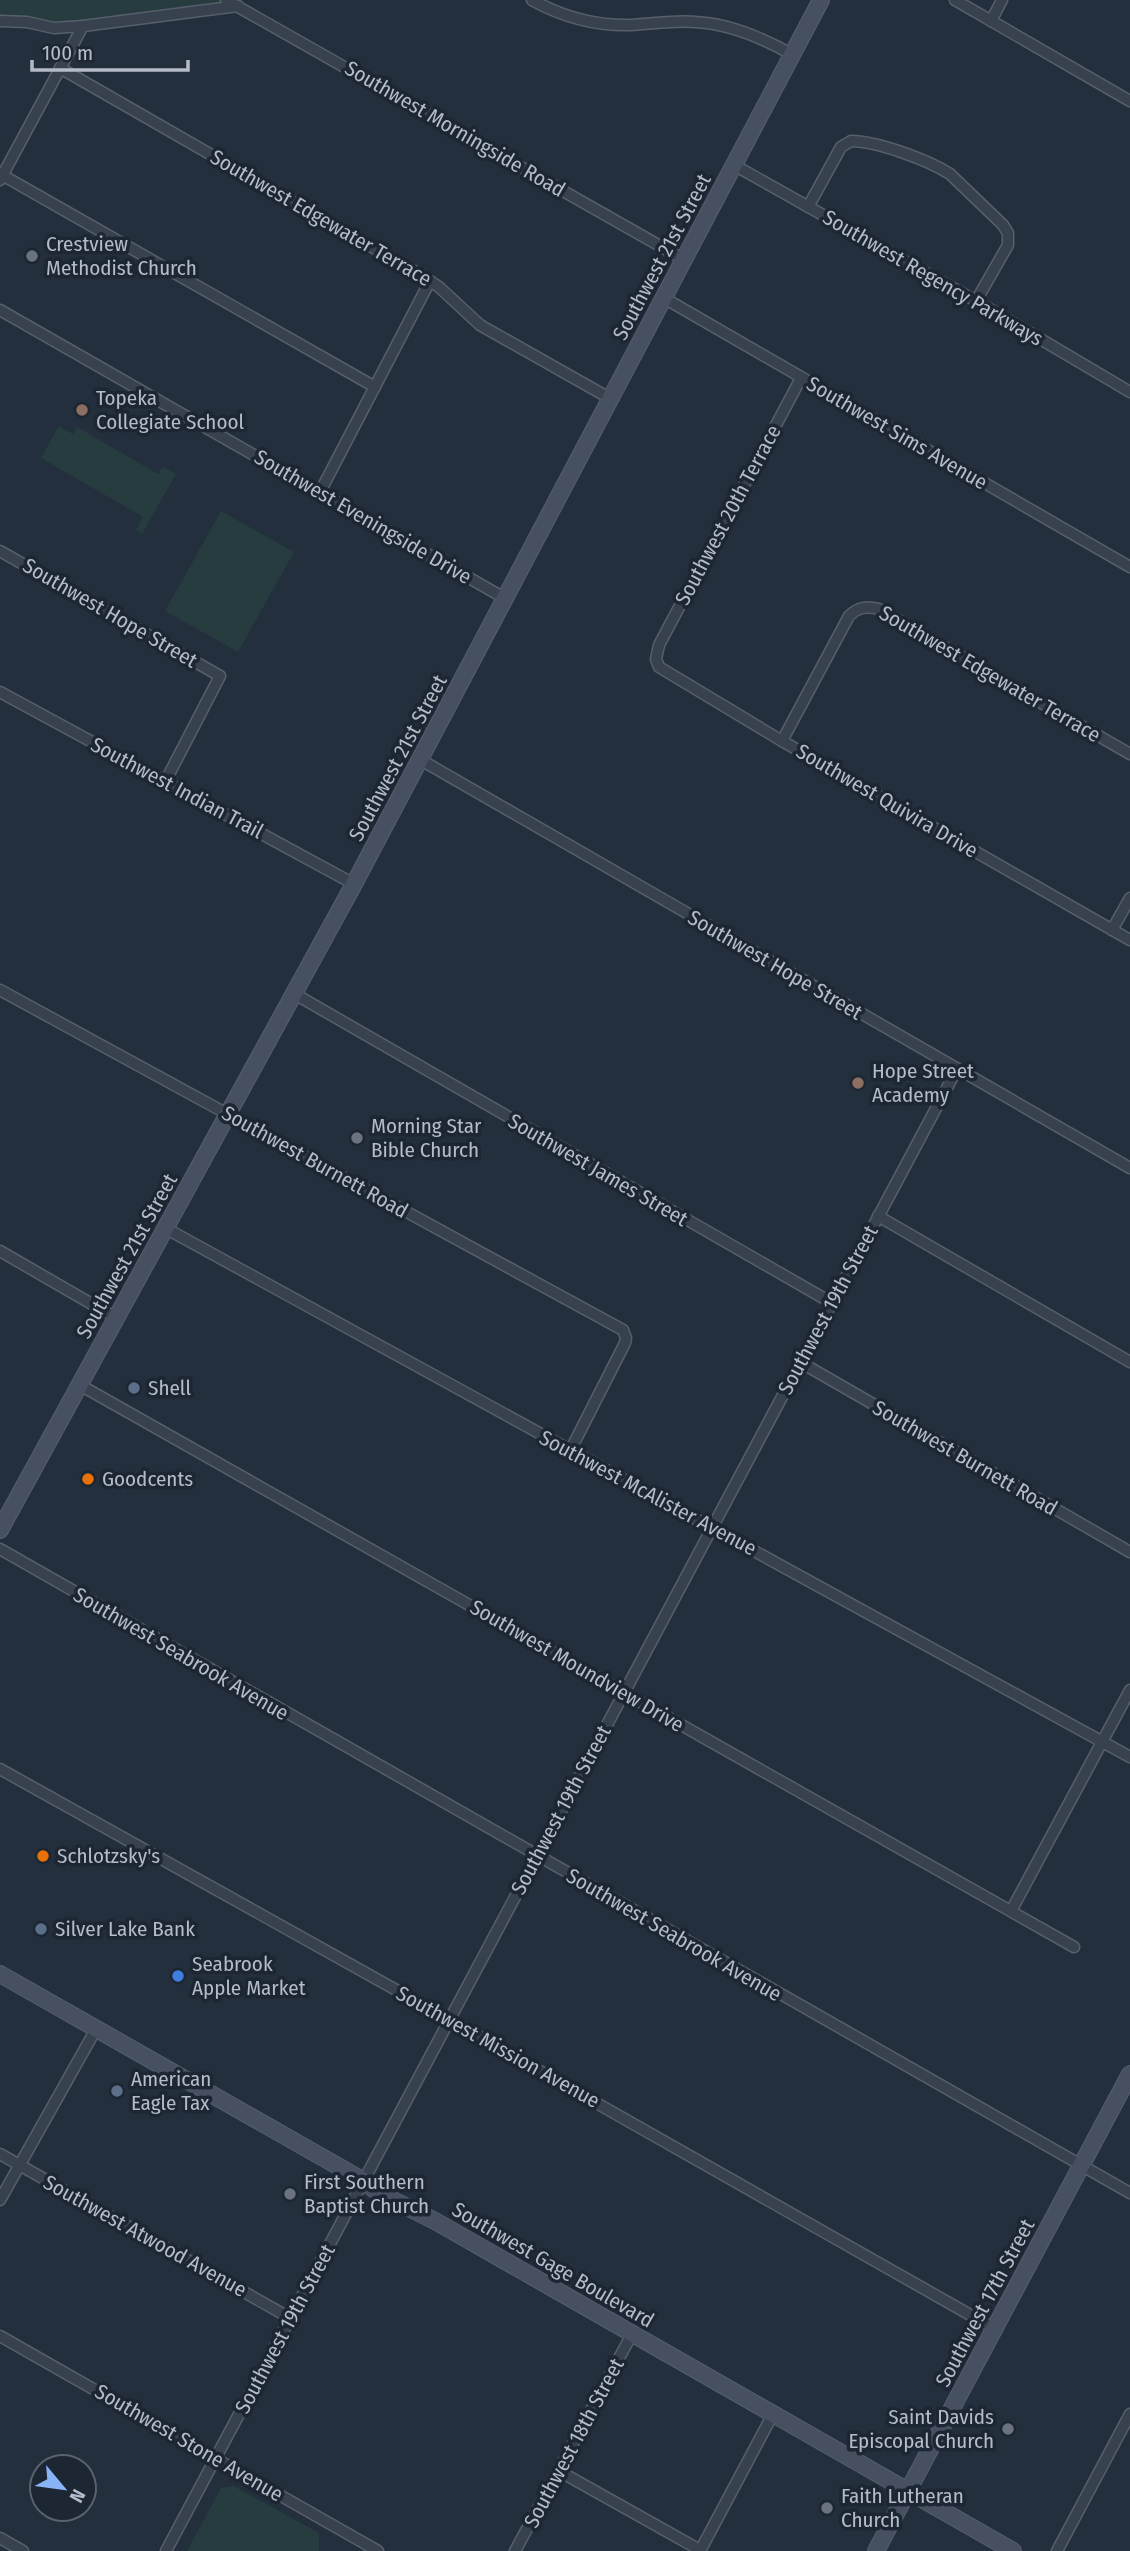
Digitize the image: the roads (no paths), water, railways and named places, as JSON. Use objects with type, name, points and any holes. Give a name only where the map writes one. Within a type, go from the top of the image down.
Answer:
[{"type":"main road","name":"Southwest 21st Street","points":[[0,1530],[167,1229],[227,1113],[421,760],[821,0]]},
{"type":"main road","name":"Southwest Gage Boulevard","points":[[0,1974],[364,2181],[377,2192],[435,2221],[1013,2551]]},
{"type":"main road","name":"Southwest 17th Street","points":[[876,2551],[1130,2074]]},
{"type":"street","name":"Southwest Morningside Road","points":[[226,0],[683,258]]},
{"type":"street","points":[[532,0],[560,14],[600,24],[631,25],[671,21],[714,24],[754,35],[793,55]]},
{"type":"street","points":[[955,0],[1130,101]]},
{"type":"street","points":[[991,21],[1002,0]]},
{"type":"street","points":[[0,21],[54,27],[83,26],[238,6]]},
{"type":"street","points":[[83,26],[1,177],[375,387]]},
{"type":"street","name":"Southwest Edgewater Terrace","points":[[60,68],[430,281],[480,326],[611,399]]},
{"type":"street","points":[[808,206],[841,147],[851,141],[918,157],[940,167],[968,191],[1008,233],[1007,245],[976,301]]},
{"type":"street","name":"Southwest Regency Parkways","points":[[734,165],[976,301],[1130,392]]},
{"type":"street","points":[[320,492],[430,281]]},
{"type":"street","name":"Southwest Sims Avenue","points":[[664,298],[1130,567]]},
{"type":"street","name":"Southwest Eveningside Drive","points":[[0,310],[506,599]]},
{"type":"street","name":"Southwest 20th Terrace","points":[[656,652],[802,379]]},
{"type":"street","points":[[1116,384],[1130,384]]},
{"type":"street","name":"Southwest Hope Street","points":[[0,551],[220,676],[165,782]]},
{"type":"street","name":"Southwest Edgewater Terrace","points":[[782,741],[849,616],[862,608],[879,609],[1130,754]]},
{"type":"street","name":"Southwest Quivira Drive","points":[[656,652],[661,670],[1130,940]]},
{"type":"street","name":"Southwest Indian Trail","points":[[0,692],[354,884]]},
{"type":"street","name":"Southwest Hope Street","points":[[421,760],[1130,1168]]},
{"type":"street","points":[[1112,930],[1130,898]]},
{"type":"street","name":"Southwest Burnett Road","points":[[0,990],[620,1328],[626,1338],[570,1451]]},
{"type":"street","name":"Southwest James Street","points":[[293,993],[832,1303]]},
{"type":"street","name":"Southwest 19th Street","points":[[166,2551],[957,1069]]},
{"type":"street","points":[[878,1216],[1130,1362]]},
{"type":"street","name":"Southwest McAlister Avenue","points":[[167,1229],[1130,1757]]},
{"type":"street","points":[[0,1251],[117,1318]]},
{"type":"street","name":"Southwest Burnett Road","points":[[800,1363],[1130,1552]]},
{"type":"street","name":"Southwest Moundview Drive","points":[[80,1385],[1074,1947]]},
{"type":"street","name":"Southwest Seabrook Avenue","points":[[0,1549],[1130,2193]]},
{"type":"street","points":[[1011,1911],[1130,1690]]},
{"type":"street","name":"Southwest Mission Avenue","points":[[0,1769],[995,2329]]},
{"type":"street","points":[[0,2200],[96,2029]]},
{"type":"street","name":"Southwest Atwood Avenue","points":[[0,2154],[290,2318]]},
{"type":"street","name":"Southwest 18th Street","points":[[515,2551],[632,2334]]},
{"type":"street","name":"Southwest Stone Avenue","points":[[0,2336],[378,2551]]},
{"type":"street","points":[[559,2471],[700,2550],[773,2414]]},
{"type":"street","points":[[1057,2551],[1130,2414]]},
{"type":"street","points":[[0,2538],[23,2551]]},
{"type":"place","name":"Crestview Methodist Church","points":[[32,256]]},
{"type":"place","name":"Topeka Collegiate School","points":[[82,410]]},
{"type":"place","name":"Hope Street Academy","points":[[858,1083]]},
{"type":"place","name":"Morning Star Bible Church","points":[[357,1138]]},
{"type":"place","name":"Shell","points":[[134,1388]]},
{"type":"place","name":"Goodcents","points":[[88,1479]]},
{"type":"place","name":"Schlotzsky's","points":[[43,1856]]},
{"type":"place","name":"Silver Lake Bank","points":[[41,1929]]},
{"type":"place","name":"Seabrook Apple Market","points":[[178,1976]]},
{"type":"place","name":"American Eagle Tax","points":[[117,2091]]},
{"type":"place","name":"First Southern Baptist Church","points":[[290,2194]]},
{"type":"place","name":"Saint Davids Episcopal Church","points":[[1008,2429]]},
{"type":"place","name":"Faith Lutheran Church","points":[[827,2508]]}]
